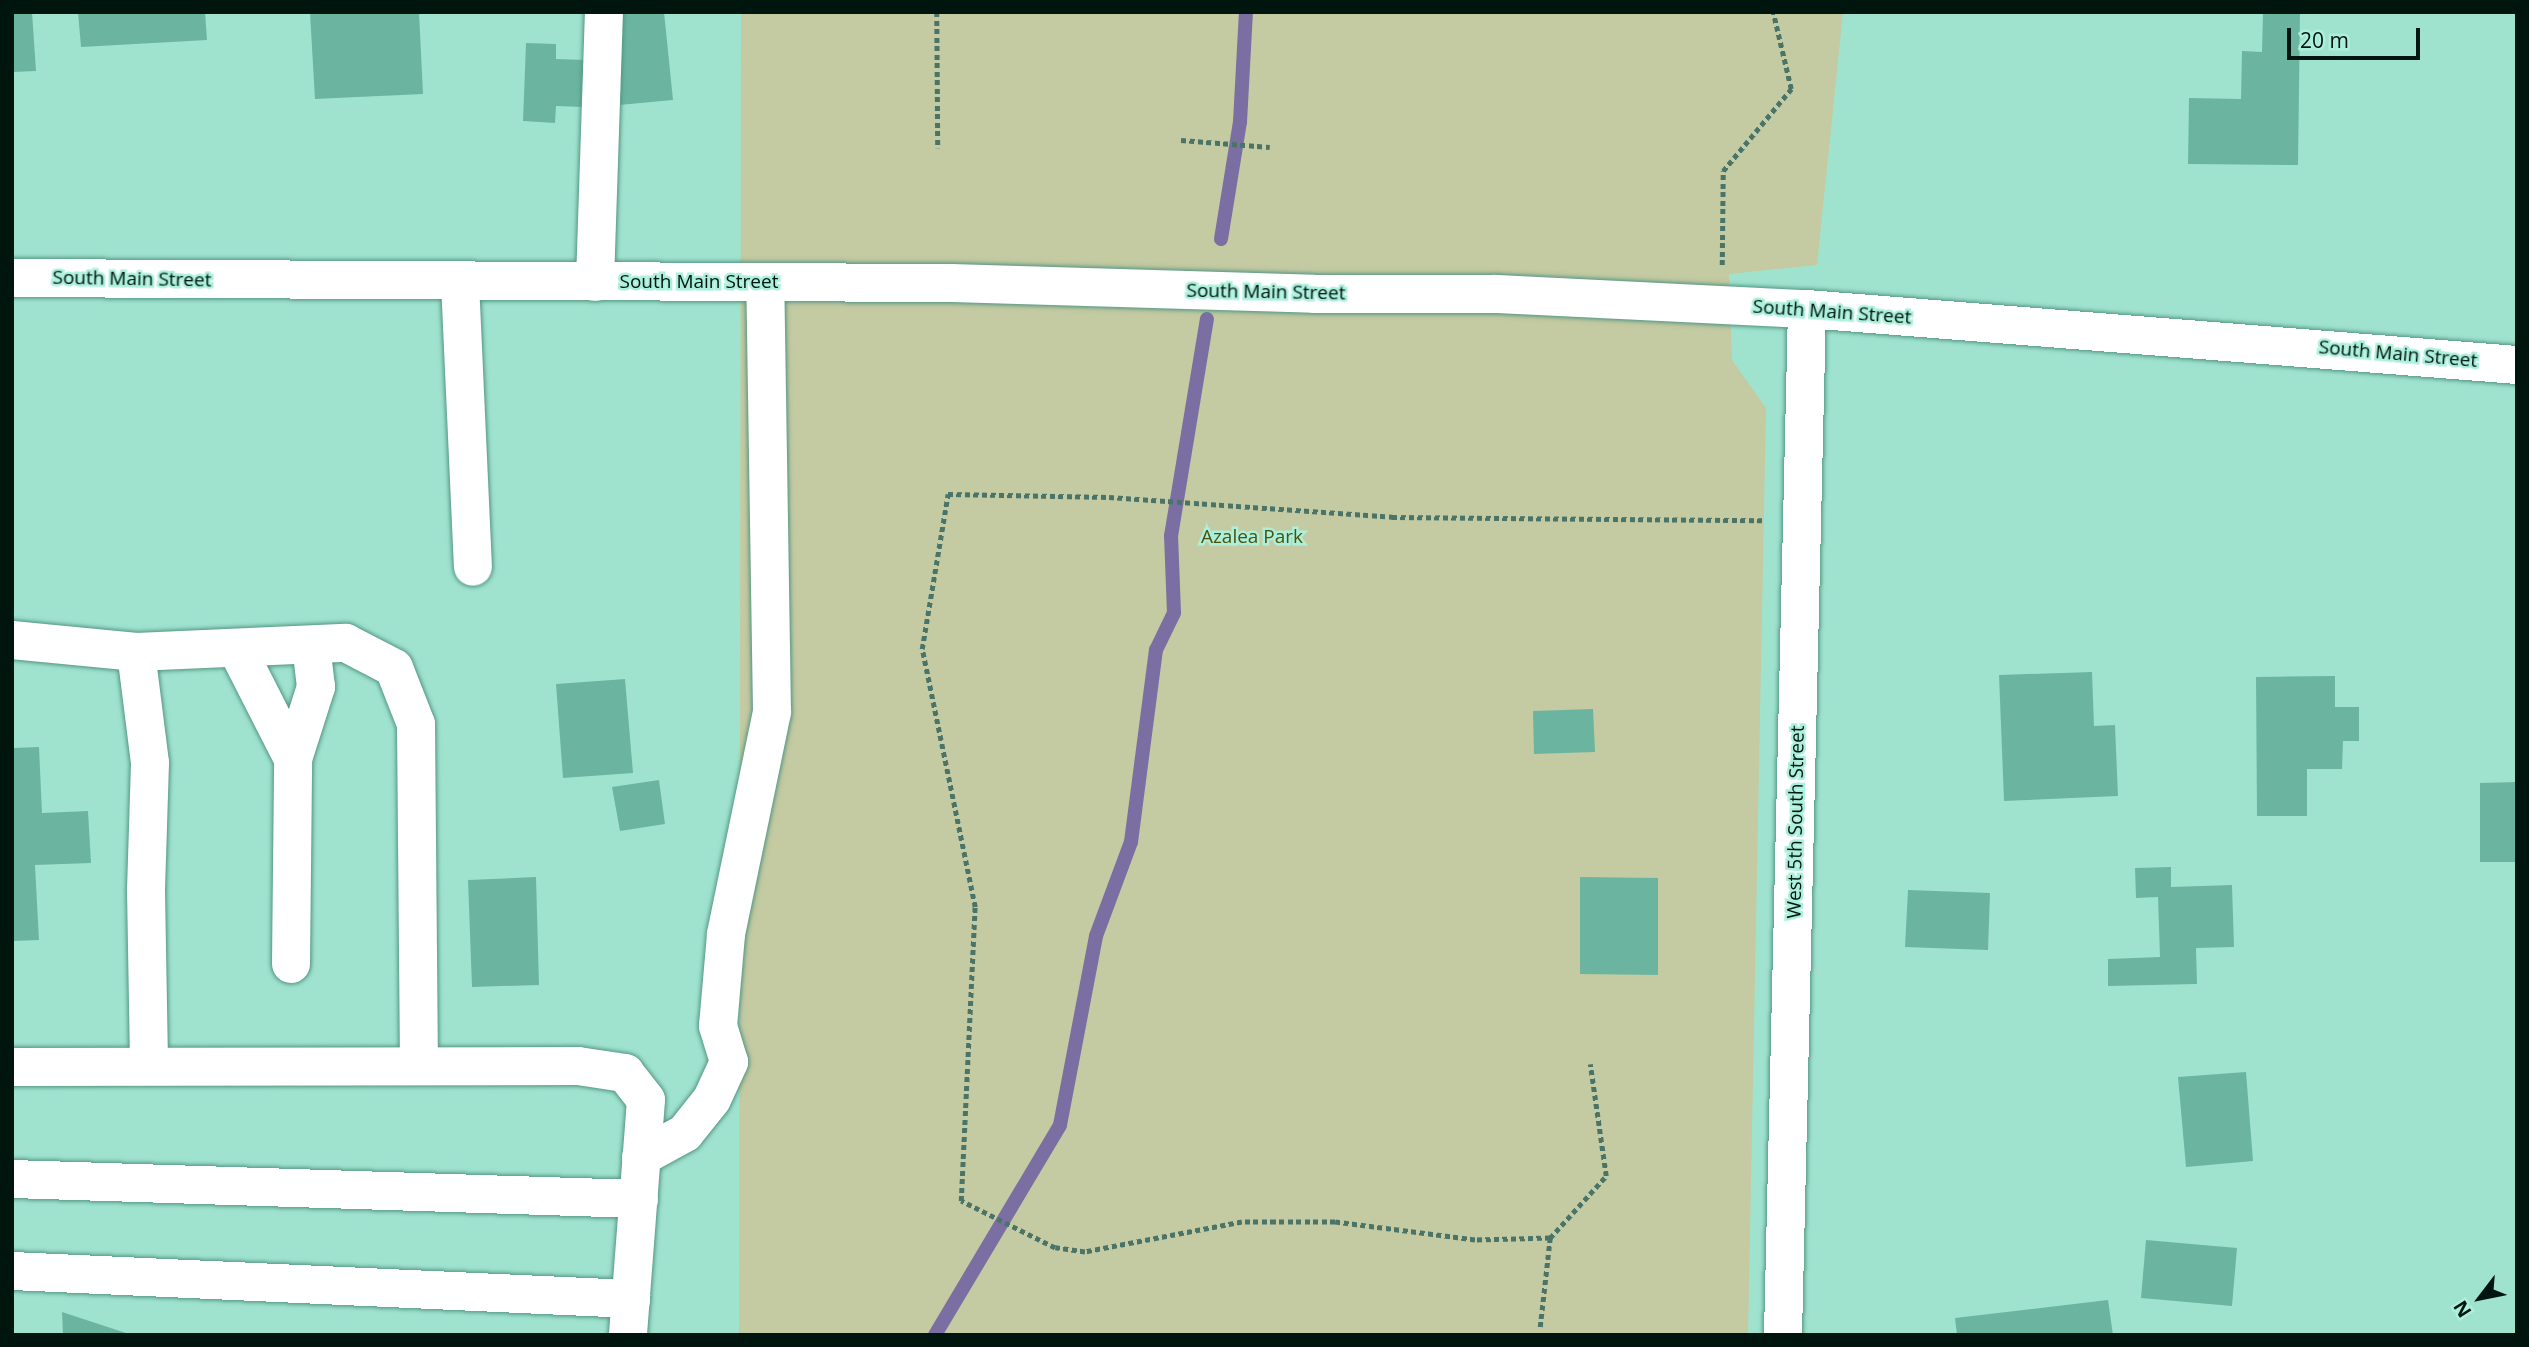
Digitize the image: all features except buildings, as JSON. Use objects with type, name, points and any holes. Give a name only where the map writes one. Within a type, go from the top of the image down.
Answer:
[{"type":"main road","points":[[595,282],[604,12]]},
{"type":"main road","name":"South Main Street","points":[[12,278],[765,282],[1496,294],[1807,309],[2517,365]]},
{"type":"main road","points":[[460,282],[473,567]]},
{"type":"main road","points":[[641,1157],[685,1133],[712,1099],[729,1062],[718,1026],[726,934],[772,712],[765,282]]},
{"type":"main road","name":"West 5th South Street","points":[[1783,1335],[1807,309]]},
{"type":"main road","points":[[12,640],[136,652],[346,643],[394,668],[416,724],[419,1066]]},
{"type":"main road","points":[[291,964],[293,758],[316,687],[311,645]]},
{"type":"main road","points":[[237,649],[293,758]]},
{"type":"main road","points":[[136,652],[150,762],[146,891],[149,1066]]},
{"type":"main road","points":[[12,1067],[578,1066],[625,1073],[646,1100],[629,1317],[12,1271]]},
{"type":"main road","points":[[12,1179],[639,1199]]},
{"type":"path","points":[[937,12],[938,148]]},
{"type":"path","points":[[1722,306],[1723,172],[1791,89],[1773,12]]},
{"type":"path","points":[[1181,140],[1270,147]]},
{"type":"path","points":[[1550,1238],[1475,1240],[1335,1222],[1242,1222],[1085,1252],[1055,1248],[961,1201],[975,907],[922,649],[948,494],[1109,497],[1392,517],[1802,521]]},
{"type":"path","points":[[1540,1327],[1550,1238],[1606,1176],[1590,1064]]},
{"type":"green space","name":"Azalea Park","points":[[741,12],[1843,12],[1817,265],[1729,274],[1732,360],[1766,408],[1748,1335],[739,1335]]},
{"type":"waterway","points":[[1221,239],[1240,122],[1246,12]]},
{"type":"waterway","points":[[935,1335],[1060,1125],[1096,936],[1131,842],[1156,650],[1174,613],[1171,536],[1207,319]]}]
